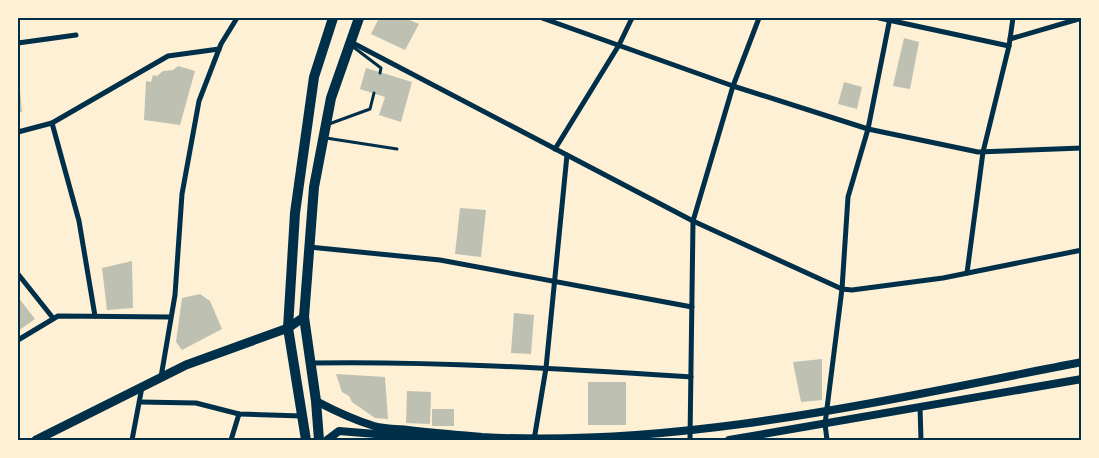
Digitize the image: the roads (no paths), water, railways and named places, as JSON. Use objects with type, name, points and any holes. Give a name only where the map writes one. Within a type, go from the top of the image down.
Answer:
[{"type":"highway","points":[[320,440],[304,317],[314,187],[331,98],[359,18]]},
{"type":"highway","points":[[306,440],[288,328],[295,213],[314,77],[331,21]]},
{"type":"main road","points":[[36,440],[186,365],[288,328],[304,317]]},
{"type":"street","points":[[161,378],[175,295],[182,194],[200,101],[219,49],[237,18]]},
{"type":"street","points":[[542,18],[733,86],[868,128],[983,152],[1082,148]]},
{"type":"street","points":[[555,149],[619,45],[632,18]]},
{"type":"street","points":[[690,440],[693,221],[733,86],[759,18]]},
{"type":"street","points":[[879,18],[1009,46]]},
{"type":"street","points":[[966,273],[983,152],[1009,46],[1013,18]]},
{"type":"street","points":[[1010,39],[1082,18]]},
{"type":"street","points":[[827,440],[825,424],[842,289],[848,197],[868,128],[890,19]]},
{"type":"street","points":[[18,43],[76,35]]},
{"type":"street","points":[[350,43],[693,221],[842,289],[852,290],[966,273],[1082,250]]},
{"type":"street","points":[[18,132],[52,123],[168,56],[219,49]]},
{"type":"street","points":[[52,123],[79,221],[95,316]]},
{"type":"street","points":[[534,440],[546,368],[567,155]]},
{"type":"street","points":[[309,247],[440,260],[692,307]]},
{"type":"street","points":[[18,274],[53,318]]},
{"type":"street","points":[[18,340],[53,318],[95,316],[170,317]]},
{"type":"street","points":[[311,363],[369,362],[546,368],[691,377]]},
{"type":"street","points":[[316,401],[353,419],[376,427],[450,435],[534,440],[585,440],[690,430],[827,411],[1082,362]]},
{"type":"street","points":[[728,440],[1082,379]]},
{"type":"street","points":[[132,440],[142,387]]},
{"type":"street","points":[[140,402],[196,403],[239,414],[302,416]]},
{"type":"street","points":[[920,407],[921,440]]},
{"type":"street","points":[[231,440],[239,414]]},
{"type":"street","points":[[326,440],[340,431],[449,440]]},
{"type":"lane","points":[[350,43],[381,68],[380,73]]},
{"type":"lane","points":[[326,125],[370,109],[374,93]]},
{"type":"lane","points":[[323,137],[397,149]]}]
